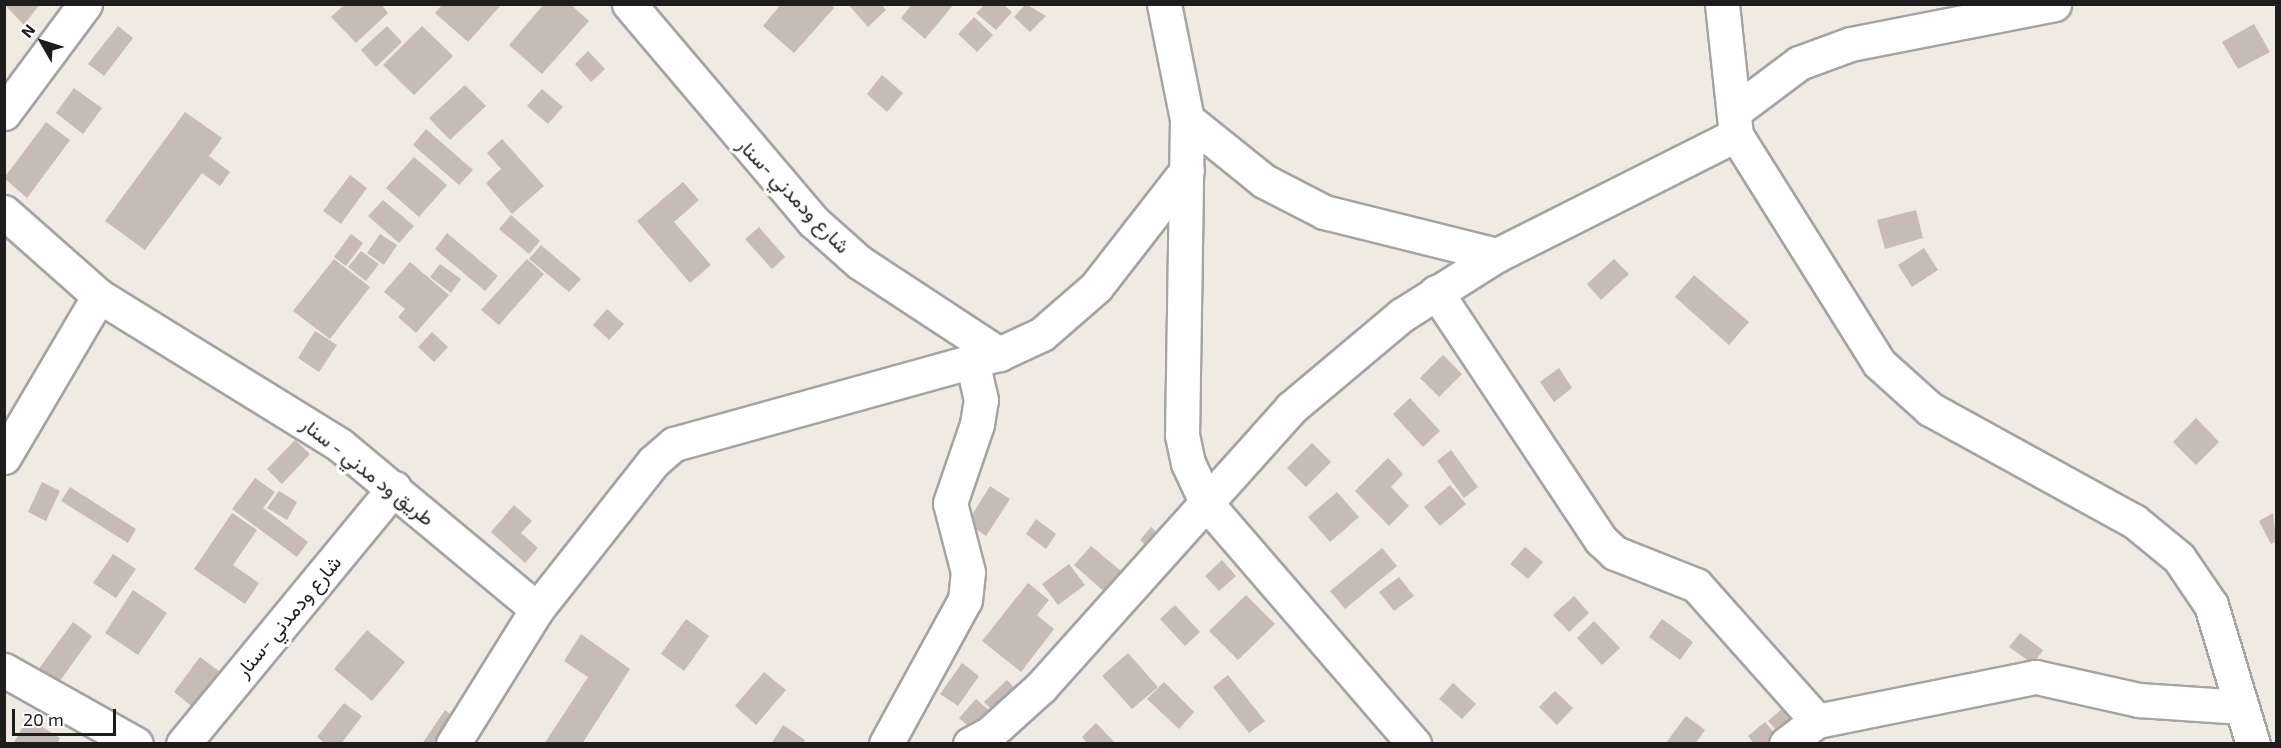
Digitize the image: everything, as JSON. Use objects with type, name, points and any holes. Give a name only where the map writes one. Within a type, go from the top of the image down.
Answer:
[{"type":"street","points":[[4,113],[85,4]]},
{"type":"street","name":"شارع ودمدني -سنار","points":[[629,4],[813,221],[859,262],[986,358]]},
{"type":"street","points":[[1164,4],[1187,119],[1182,435],[1207,504],[1397,737]]},
{"type":"street","points":[[1722,4],[1736,123],[1879,363],[1930,409],[2134,521],[2179,558],[2211,605],[2253,744]]},
{"type":"street","points":[[970,744],[990,734],[1041,687],[1315,386],[1436,292],[1497,255],[1736,123],[1799,63],[1851,44],[2054,4]]},
{"type":"street","points":[[1187,119],[1264,181],[1324,212],[1497,255]]},
{"type":"street","points":[[453,744],[537,609],[653,462],[674,444],[986,358],[1042,334],[1096,287],[1187,170]]},
{"type":"street","name":"طريق ود مدني - سنار","points":[[4,212],[99,296],[305,420],[394,488],[537,609]]},
{"type":"street","points":[[1436,292],[1600,540],[1615,554],[1696,585],[1817,721]]},
{"type":"street","points":[[4,457],[99,296]]},
{"type":"street","points":[[886,744],[965,600],[968,572],[950,503],[977,424],[986,358]]},
{"type":"street","name":"شارع ودمدني -سنار","points":[[183,744],[394,488]]},
{"type":"street","points":[[4,670],[136,744]]},
{"type":"street","points":[[1786,744],[1817,721],[2036,677],[2139,700],[2242,707]]},
{"type":"building","points":[[4,4],[40,4],[24,25]]},
{"type":"building","points":[[345,4],[381,4],[388,13],[356,43],[331,17]]},
{"type":"building","points":[[443,4],[502,4],[468,42],[435,13]]},
{"type":"building","points":[[544,4],[570,4],[589,21],[542,74],[509,45]]},
{"type":"building","points":[[781,4],[830,4],[834,8],[794,53],[763,26]]},
{"type":"building","points":[[848,4],[881,4],[886,10],[868,27]]},
{"type":"building","points":[[912,4],[954,4],[925,39],[901,18]]},
{"type":"building","points":[[1026,4],[1046,16],[1030,32],[1014,17]]},
{"type":"building","points":[[984,5],[1004,5],[1012,12],[996,30],[976,13]]},
{"type":"building","points":[[974,17],[993,35],[977,52],[958,34]]},
{"type":"building","points":[[2254,24],[2270,52],[2238,69],[2222,42]]},
{"type":"building","points":[[118,26],[133,38],[104,76],[88,64]]},
{"type":"building","points":[[387,26],[402,42],[376,67],[361,50]]},
{"type":"building","points":[[422,26],[453,56],[414,95],[383,65]]},
{"type":"building","points":[[588,51],[605,69],[591,82],[575,64]]},
{"type":"building","points":[[882,75],[903,93],[887,112],[867,94]]},
{"type":"building","points":[[465,85],[486,106],[450,140],[429,118]]},
{"type":"building","points":[[74,88],[102,108],[83,134],[56,113]]},
{"type":"building","points":[[542,89],[563,107],[548,124],[527,106]]},
{"type":"building","points":[[185,112],[222,138],[209,156],[230,172],[220,186],[202,173],[145,250],[105,221]]},
{"type":"building","points":[[46,122],[70,140],[27,198],[4,178]]},
{"type":"building","points":[[426,129],[473,170],[459,185],[413,145]]},
{"type":"building","points":[[502,139],[544,186],[512,214],[486,183],[501,169],[487,153]]},
{"type":"building","points":[[414,157],[447,185],[419,217],[386,188]]},
{"type":"building","points":[[350,175],[367,188],[341,224],[323,211]]},
{"type":"building","points":[[683,182],[699,200],[674,222],[711,265],[690,283],[637,221]]},
{"type":"building","points":[[383,200],[414,226],[399,243],[368,216]]},
{"type":"building","points":[[1916,210],[1923,238],[1885,249],[1877,220]]},
{"type":"building","points":[[511,215],[540,241],[529,254],[499,229]]},
{"type":"building","points":[[759,227],[785,257],[772,269],[745,239]]},
{"type":"building","points":[[447,233],[498,276],[485,291],[435,249]]},
{"type":"building","points":[[351,234],[363,243],[346,266],[334,257]]},
{"type":"building","points":[[380,234],[397,245],[384,265],[367,253]]},
{"type":"building","points":[[541,245],[581,279],[569,292],[529,259]]},
{"type":"building","points":[[1924,248],[1938,270],[1912,287],[1898,265]]},
{"type":"building","points":[[361,251],[379,264],[366,281],[348,267]]},
{"type":"building","points":[[334,259],[370,287],[330,339],[293,311]]},
{"type":"building","points":[[527,259],[544,274],[499,325],[481,310]]},
{"type":"building","points":[[1614,259],[1629,274],[1601,300],[1587,284]]},
{"type":"building","points":[[410,262],[449,295],[416,333],[398,317],[405,309],[384,292]]},
{"type":"building","points":[[440,264],[461,279],[451,293],[430,277]]},
{"type":"building","points":[[1694,275],[1749,322],[1729,345],[1675,297]]},
{"type":"building","points":[[607,309],[624,324],[609,340],[593,325]]},
{"type":"building","points":[[315,331],[337,345],[319,372],[298,358]]},
{"type":"building","points":[[432,332],[448,347],[434,362],[418,347]]},
{"type":"building","points":[[1443,355],[1462,374],[1439,397],[1420,378]]},
{"type":"building","points":[[1559,368],[1572,388],[1554,402],[1540,382]]},
{"type":"building","points":[[1410,398],[1440,431],[1423,447],[1393,414]]},
{"type":"building","points":[[2196,418],[2219,442],[2196,465],[2173,442]]},
{"type":"building","points":[[295,440],[310,454],[282,484],[267,469]]},
{"type":"building","points":[[1312,443],[1331,462],[1306,487],[1287,468]]},
{"type":"building","points":[[1451,450],[1478,487],[1464,498],[1437,461]]},
{"type":"building","points":[[1388,458],[1403,474],[1391,487],[1409,506],[1389,526],[1355,491]]},
{"type":"building","points":[[255,478],[275,492],[263,508],[308,542],[297,557],[232,509]]},
{"type":"building","points":[[42,482],[60,491],[46,521],[28,512]]},
{"type":"building","points":[[1450,485],[1466,504],[1440,526],[1424,507]]},
{"type":"building","points":[[990,486],[1010,499],[986,536],[967,523]]},
{"type":"building","points":[[70,487],[136,529],[128,543],[61,501]]},
{"type":"building","points":[[279,491],[297,502],[287,520],[267,508]]},
{"type":"building","points":[[1337,492],[1359,517],[1330,542],[1308,517]]},
{"type":"building","points":[[514,505],[532,521],[521,533],[538,548],[525,563],[491,532]]},
{"type":"building","points":[[232,513],[257,530],[233,565],[259,583],[245,604],[194,569]]},
{"type":"building","points":[[2273,513],[2276,541],[2271,544],[2259,521]]},
{"type":"building","points":[[1036,519],[1056,534],[1046,549],[1026,534]]},
{"type":"building","points":[[1151,527],[1170,544],[1158,557],[1140,540]]},
{"type":"building","points":[[1091,546],[1127,576],[1109,596],[1074,565]]},
{"type":"building","points":[[1525,547],[1543,562],[1528,579],[1510,564]]},
{"type":"building","points":[[1382,548],[1397,566],[1345,609],[1330,591]]},
{"type":"building","points":[[113,554],[136,569],[116,598],[93,583]]},
{"type":"building","points":[[1222,560],[1236,576],[1219,591],[1205,576]]},
{"type":"building","points":[[1069,564],[1085,585],[1058,605],[1042,584]]},
{"type":"building","points":[[1399,577],[1414,596],[1394,611],[1379,592]]},
{"type":"building","points":[[1028,583],[1049,600],[1037,615],[1054,629],[1021,672],[982,641]]},
{"type":"building","points":[[133,590],[167,613],[138,655],[105,633]]},
{"type":"building","points":[[1246,595],[1275,624],[1238,660],[1209,631]]},
{"type":"building","points":[[1574,596],[1589,613],[1569,632],[1553,615]]},
{"type":"building","points":[[1175,605],[1200,632],[1185,646],[1160,619]]},
{"type":"building","points":[[686,619],[709,636],[684,671],[661,654]]},
{"type":"building","points":[[1662,619],[1693,642],[1680,660],[1649,637]]},
{"type":"building","points":[[1594,621],[1620,648],[1602,665],[1577,638]]},
{"type":"building","points":[[73,622],[92,636],[55,688],[35,674]]},
{"type":"building","points":[[367,630],[405,662],[372,701],[334,669]]},
{"type":"building","points":[[2020,633],[2043,650],[2033,664],[2009,647]]},
{"type":"building","points":[[581,634],[630,669],[582,744],[544,744],[588,677],[564,661]]},
{"type":"building","points":[[1128,653],[1158,687],[1132,709],[1102,676]]},
{"type":"building","points":[[200,657],[220,672],[194,708],[174,692]]},
{"type":"building","points":[[962,663],[979,676],[958,706],[940,694]]},
{"type":"building","points":[[764,672],[786,690],[756,725],[735,706]]},
{"type":"building","points":[[1228,675],[1265,721],[1249,733],[1213,687]]},
{"type":"building","points":[[1007,680],[1022,696],[1000,718],[984,702]]},
{"type":"building","points":[[1164,682],[1194,712],[1179,729],[1147,699]]},
{"type":"building","points":[[1453,683],[1476,704],[1462,719],[1439,699]]},
{"type":"building","points":[[1555,691],[1573,708],[1557,725],[1539,707]]},
{"type":"building","points":[[976,699],[998,718],[981,737],[959,718]]},
{"type":"building","points":[[344,703],[362,716],[341,744],[326,744],[317,737]]},
{"type":"building","points":[[1783,708],[1796,723],[1782,736],[1768,721]]},
{"type":"building","points":[[445,710],[461,722],[445,744],[422,744]]},
{"type":"building","points":[[1686,716],[1705,730],[1695,744],[1665,744]]},
{"type":"building","points":[[28,718],[60,738],[57,744],[13,744]]},
{"type":"building","points":[[1765,722],[1780,740],[1754,744],[1748,736]]},
{"type":"building","points":[[1096,723],[1116,744],[1088,744],[1082,737]]},
{"type":"building","points":[[783,725],[805,740],[803,744],[771,744]]}]
